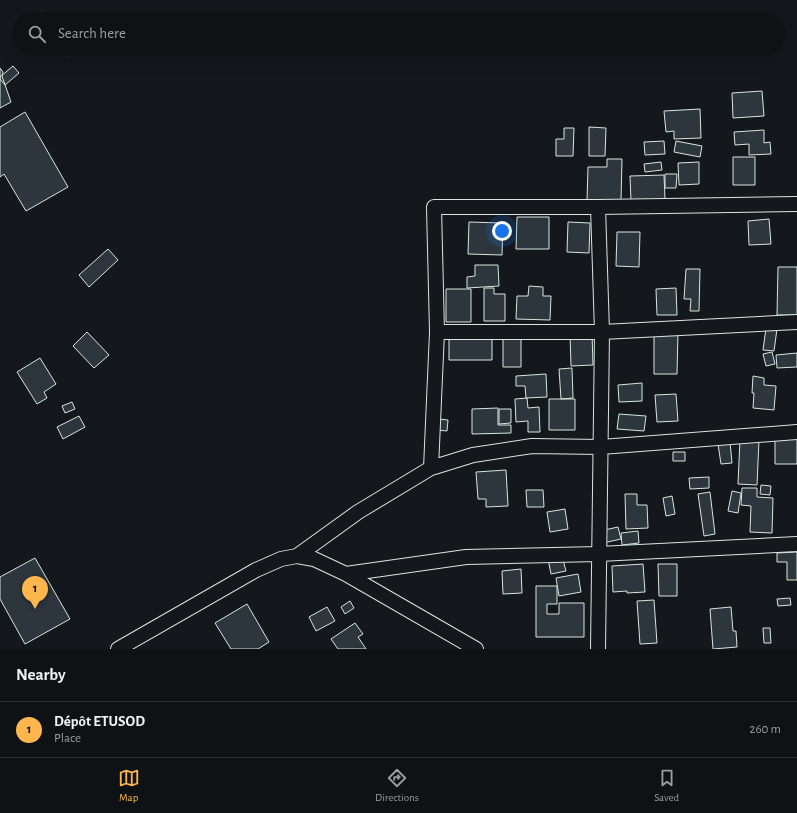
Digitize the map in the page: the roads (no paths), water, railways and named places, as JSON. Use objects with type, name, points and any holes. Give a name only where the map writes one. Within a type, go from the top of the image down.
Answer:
[{"type":"street","points":[[431,468],[437,332],[434,207],[598,207],[797,204]]},
{"type":"street","points":[[598,207],[602,332],[598,649]]},
{"type":"street","points":[[437,332],[602,332],[797,322]]},
{"type":"street","points":[[297,556],[358,512],[431,468],[473,455],[532,446],[600,446],[797,432]]},
{"type":"street","points":[[346,574],[466,557],[599,554],[797,544]]},
{"type":"street","points":[[118,649],[256,570],[280,559],[297,556],[314,559],[346,574],[476,649]]},
{"type":"place","name":"Dépôt ETUSOD","points":[[35,609]]}]
